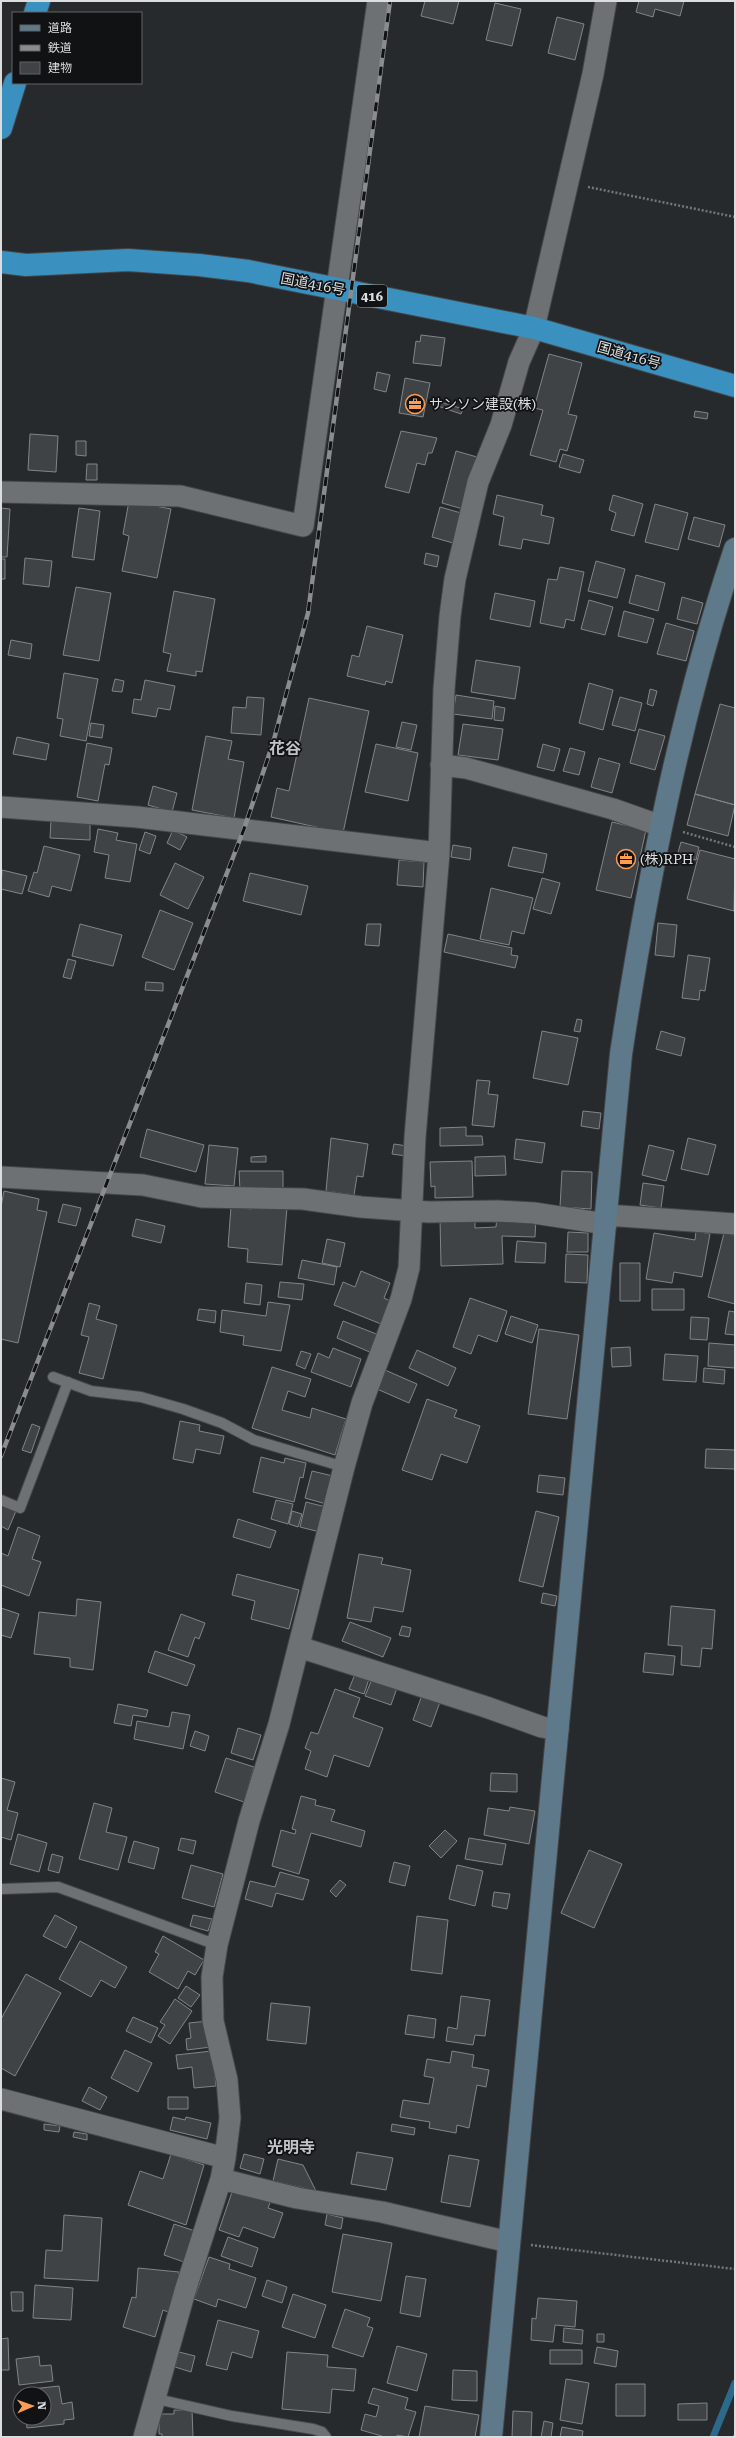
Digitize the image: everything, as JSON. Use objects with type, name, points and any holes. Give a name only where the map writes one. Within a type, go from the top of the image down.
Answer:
[{"type":"highway","points":[[35,12],[39,1]]},
{"type":"highway","points":[[1,128],[15,84]]},
{"type":"highway","name":"国道416号","points":[[1,262],[26,265],[128,260],[199,265],[248,271],[534,328],[735,386]]},
{"type":"street","points":[[1,492],[180,496],[303,526],[378,1]]},
{"type":"street","points":[[144,2437],[153,2398],[221,2179],[225,2158],[230,2118],[227,2080],[213,2021],[212,1977],[217,1945],[249,1821],[280,1724],[344,1467],[362,1403],[402,1299],[409,1268],[416,1137],[430,988],[439,853],[444,689],[455,579],[478,482],[500,425],[519,362],[534,328],[594,74],[604,2]]},
{"type":"street","points":[[490,2437],[622,1054],[634,968],[661,826],[695,681],[735,549]]},
{"type":"street","points":[[441,765],[474,770],[613,809],[661,826]]},
{"type":"street","points":[[1,807],[137,817],[439,853]]},
{"type":"street","points":[[1,1177],[144,1185],[202,1197],[303,1199],[361,1207],[412,1209],[429,1212],[498,1210],[606,1219],[735,1224]]},
{"type":"street","points":[[299,1647],[486,1707],[542,1727],[558,1730]]},
{"type":"street","points":[[1,2099],[225,2158]]},
{"type":"street","points":[[221,2179],[298,2198],[382,2212],[509,2242]]},
{"type":"lane","points":[[53,1377],[91,1391],[141,1397],[183,1408],[222,1423],[254,1440],[344,1467]]},
{"type":"lane","points":[[1,1500],[20,1508],[68,1382]]},
{"type":"lane","points":[[1,1889],[58,1887],[217,1945]]},
{"type":"lane","points":[[153,2398],[232,2416],[313,2429],[322,2432],[326,2437]]},
{"type":"path","points":[[568,182],[735,217]]},
{"type":"path","points":[[661,826],[735,847]]},
{"type":"path","points":[[509,2242],[735,2269]]},
{"type":"building","points":[[425,1],[459,1],[453,24],[421,16]]},
{"type":"building","points":[[639,1],[684,1],[680,16],[655,9],[653,17],[636,12]]},
{"type":"building","points":[[495,3],[521,9],[512,46],[486,40]]},
{"type":"building","points":[[557,17],[584,24],[575,60],[548,53]]},
{"type":"building","points":[[421,335],[445,338],[441,366],[413,363],[416,341],[420,342]]},
{"type":"building","points":[[549,354],[582,363],[568,414],[577,416],[567,451],[560,449],[556,462],[530,455],[543,410],[534,408]]},
{"type":"building","points":[[377,372],[390,375],[386,392],[374,389]]},
{"type":"building","points":[[405,378],[430,383],[423,417],[399,413]]},
{"type":"building","points":[[437,401],[463,409],[461,414],[435,405]]},
{"type":"building","points":[[695,411],[708,413],[707,419],[694,417]]},
{"type":"building","points":[[401,431],[437,438],[432,453],[428,453],[425,465],[417,463],[409,493],[385,487]]},
{"type":"building","points":[[30,434],[58,436],[56,472],[28,470]]},
{"type":"building","points":[[76,441],[86,441],[86,456],[76,455]]},
{"type":"building","points":[[456,451],[477,457],[463,509],[442,503]]},
{"type":"building","points":[[563,454],[584,460],[580,473],[559,467]]},
{"type":"building","points":[[87,464],[97,464],[97,480],[86,480]]},
{"type":"building","points":[[497,495],[543,505],[541,515],[554,518],[549,544],[523,539],[521,549],[499,545],[504,517],[493,514]]},
{"type":"building","points":[[613,495],[643,504],[634,536],[611,530],[616,513],[609,510]]},
{"type":"building","points":[[129,501],[171,509],[157,578],[122,571],[129,536],[123,534]]},
{"type":"building","points":[[655,504],[688,513],[678,550],[645,542]]},
{"type":"building","points":[[440,507],[461,513],[453,543],[432,537]]},
{"type":"building","points":[[1,508],[10,509],[7,557],[1,557]]},
{"type":"building","points":[[79,508],[100,511],[94,560],[72,557]]},
{"type":"building","points":[[694,517],[725,525],[719,547],[688,539]]},
{"type":"building","points":[[426,553],[439,556],[437,567],[424,564]]},
{"type":"building","points":[[25,558],[52,561],[49,587],[23,584]]},
{"type":"building","points":[[1,559],[5,559],[5,579],[1,579]]},
{"type":"building","points":[[596,561],[625,569],[617,598],[588,591]]},
{"type":"building","points":[[560,567],[584,572],[574,621],[566,619],[564,628],[540,623],[548,579],[557,580]]},
{"type":"building","points":[[636,575],[665,583],[658,611],[629,603]]},
{"type":"building","points":[[76,587],[111,593],[99,661],[63,655]]},
{"type":"building","points":[[174,591],[215,599],[202,672],[196,671],[196,676],[167,671],[171,654],[163,652]]},
{"type":"building","points":[[495,593],[535,601],[530,627],[490,619]]},
{"type":"building","points":[[682,597],[703,603],[697,624],[677,619]]},
{"type":"building","points":[[589,600],[613,607],[605,635],[581,629]]},
{"type":"building","points":[[624,611],[654,619],[647,643],[618,636]]},
{"type":"building","points":[[666,623],[694,631],[686,661],[657,654]]},
{"type":"building","points":[[367,626],[403,635],[392,683],[386,681],[385,685],[347,676],[352,655],[359,657]]},
{"type":"building","points":[[11,640],[32,644],[30,659],[8,655]]},
{"type":"building","points":[[476,660],[520,667],[515,699],[471,692]]},
{"type":"building","points":[[64,673],[98,679],[86,741],[60,736],[63,719],[57,718]]},
{"type":"building","points":[[115,679],[124,681],[122,692],[112,691]]},
{"type":"building","points":[[145,680],[175,686],[170,710],[158,708],[156,717],[132,713],[134,699],[141,700]]},
{"type":"building","points":[[589,683],[613,690],[603,730],[579,723]]},
{"type":"building","points":[[650,689],[657,691],[653,706],[647,704]]},
{"type":"building","points":[[456,695],[494,701],[492,719],[453,714]]},
{"type":"building","points":[[247,697],[264,698],[261,735],[231,733],[233,707],[246,708]]},
{"type":"building","points":[[620,697],[642,703],[635,731],[612,725]]},
{"type":"building","points":[[309,698],[369,711],[343,833],[271,817],[277,788],[289,791]]},
{"type":"building","points":[[720,704],[735,708],[735,805],[695,794]]},
{"type":"building","points":[[495,706],[505,708],[503,721],[494,720]]},
{"type":"building","points":[[402,722],[417,725],[411,750],[396,747]]},
{"type":"building","points":[[91,723],[104,725],[102,738],[89,736]]},
{"type":"building","points":[[463,724],[503,729],[498,760],[458,755]]},
{"type":"building","points":[[639,729],[665,736],[655,770],[630,763]]},
{"type":"building","points":[[206,736],[232,741],[228,759],[244,762],[234,818],[192,810]]},
{"type":"building","points":[[17,737],[49,744],[46,760],[13,754]]},
{"type":"building","points":[[87,743],[112,748],[109,765],[105,764],[98,801],[77,797]]},
{"type":"building","points":[[376,744],[418,753],[408,801],[365,792]]},
{"type":"building","points":[[543,744],[560,749],[554,771],[537,767]]},
{"type":"building","points":[[570,748],[585,752],[579,775],[563,771]]},
{"type":"building","points":[[599,758],[620,764],[612,793],[591,787]]},
{"type":"building","points":[[153,786],[177,793],[172,812],[148,805]]},
{"type":"building","points":[[695,794],[735,805],[728,836],[687,825]]},
{"type":"building","points":[[51,820],[90,822],[90,840],[50,838]]},
{"type":"building","points":[[612,822],[646,830],[631,898],[596,890]]},
{"type":"building","points":[[98,829],[118,833],[116,840],[137,844],[130,882],[105,878],[109,855],[94,852]]},
{"type":"building","points":[[173,830],[187,837],[180,850],[167,843]]},
{"type":"building","points":[[145,832],[156,836],[150,854],[139,850]]},
{"type":"building","points":[[681,842],[699,847],[696,860],[677,856]]},
{"type":"building","points":[[453,845],[471,848],[470,860],[451,857]]},
{"type":"building","points":[[44,846],[80,855],[71,891],[52,886],[49,897],[28,891],[34,872],[37,873]]},
{"type":"building","points":[[513,847],[547,854],[543,873],[508,866]]},
{"type":"building","points":[[700,850],[735,859],[734,911],[687,899]]},
{"type":"building","points":[[399,860],[424,862],[423,887],[397,885]]},
{"type":"building","points":[[175,863],[204,877],[188,909],[160,895]]},
{"type":"building","points":[[2,870],[27,876],[22,894],[1,889]]},
{"type":"building","points":[[250,873],[308,886],[301,915],[243,901]]},
{"type":"building","points":[[542,878],[560,883],[551,914],[533,909]]},
{"type":"building","points":[[491,888],[533,898],[524,934],[512,931],[509,945],[480,939]]},
{"type":"building","points":[[160,910],[193,923],[174,970],[142,957]]},
{"type":"building","points":[[658,923],[677,925],[674,957],[655,955]]},
{"type":"building","points":[[80,924],[122,935],[113,966],[72,956]]},
{"type":"building","points":[[367,924],[381,924],[379,946],[365,945]]},
{"type":"building","points":[[448,934],[512,948],[511,955],[518,956],[515,968],[444,952]]},
{"type":"building","points":[[688,955],[710,958],[705,991],[700,990],[699,1000],[682,998]]},
{"type":"building","points":[[68,959],[76,961],[71,979],[63,977]]},
{"type":"building","points":[[146,982],[163,983],[163,991],[145,990]]},
{"type":"building","points":[[577,1019],[582,1020],[580,1032],[574,1031]]},
{"type":"building","points":[[542,1031],[578,1038],[568,1085],[533,1078]]},
{"type":"building","points":[[661,1031],[685,1038],[681,1056],[656,1049]]},
{"type":"building","points":[[477,1080],[490,1081],[488,1094],[498,1095],[494,1127],[472,1125]]},
{"type":"building","points":[[583,1111],[601,1113],[599,1129],[581,1126]]},
{"type":"building","points":[[466,1127],[466,1136],[482,1136],[483,1145],[440,1146],[440,1128]]},
{"type":"building","points":[[147,1129],[204,1145],[196,1172],[140,1157]]},
{"type":"building","points":[[331,1138],[368,1144],[363,1177],[357,1176],[354,1195],[326,1191]]},
{"type":"building","points":[[688,1138],[716,1145],[708,1175],[681,1169]]},
{"type":"building","points":[[516,1139],[545,1143],[542,1163],[514,1159]]},
{"type":"building","points":[[394,1144],[407,1146],[406,1156],[392,1154]]},
{"type":"building","points":[[209,1145],[238,1148],[234,1186],[205,1184]]},
{"type":"building","points":[[649,1145],[674,1151],[666,1181],[642,1175]]},
{"type":"building","points":[[266,1156],[266,1162],[251,1162],[251,1157]]},
{"type":"building","points":[[505,1156],[506,1175],[475,1176],[475,1157]]},
{"type":"building","points":[[472,1161],[473,1197],[435,1198],[435,1186],[431,1187],[430,1162]]},
{"type":"building","points":[[239,1171],[283,1171],[283,1189],[240,1190]]},
{"type":"building","points":[[562,1171],[592,1172],[591,1209],[560,1207]]},
{"type":"building","points":[[643,1183],[664,1186],[661,1208],[640,1205]]},
{"type":"building","points":[[4,1191],[39,1199],[37,1210],[47,1212],[18,1343],[1,1339],[1,1207]]},
{"type":"building","points":[[63,1204],[81,1208],[76,1226],[58,1222]]},
{"type":"building","points":[[252,1205],[287,1208],[282,1265],[247,1262],[248,1249],[228,1247],[231,1207],[252,1209]]},
{"type":"building","points":[[475,1216],[475,1228],[496,1227],[497,1217],[536,1218],[535,1237],[502,1236],[503,1264],[441,1266],[440,1218]]},
{"type":"building","points":[[136,1219],[165,1226],[161,1243],[132,1236]]},
{"type":"building","points":[[696,1231],[710,1234],[702,1277],[674,1272],[672,1283],[646,1279],[654,1233],[695,1240]]},
{"type":"building","points":[[568,1232],[588,1233],[588,1252],[567,1252]]},
{"type":"building","points":[[724,1233],[735,1235],[735,1304],[708,1297]]},
{"type":"building","points":[[327,1239],[345,1243],[340,1267],[322,1263]]},
{"type":"building","points":[[517,1241],[546,1243],[545,1263],[515,1262]]},
{"type":"building","points":[[566,1254],[588,1255],[587,1283],[565,1282]]},
{"type":"building","points":[[302,1260],[337,1267],[334,1285],[298,1278]]},
{"type":"building","points":[[620,1263],[640,1263],[640,1301],[620,1301]]},
{"type":"building","points":[[361,1271],[390,1283],[384,1298],[390,1301],[381,1324],[334,1305],[343,1282],[355,1287]]},
{"type":"building","points":[[280,1282],[304,1284],[302,1300],[278,1297]]},
{"type":"building","points":[[246,1283],[262,1285],[260,1305],[244,1303]]},
{"type":"building","points":[[652,1289],[684,1289],[684,1310],[652,1310]]},
{"type":"building","points":[[470,1298],[507,1311],[497,1342],[478,1335],[471,1354],[453,1347]]},
{"type":"building","points":[[268,1302],[290,1305],[281,1351],[243,1345],[244,1336],[220,1332],[222,1310],[266,1316]]},
{"type":"building","points":[[89,1303],[100,1306],[96,1319],[117,1325],[103,1379],[79,1373],[89,1337],[81,1335]]},
{"type":"building","points":[[199,1309],[216,1311],[215,1323],[197,1320]]},
{"type":"building","points":[[729,1311],[735,1312],[735,1335],[725,1334]]},
{"type":"building","points":[[511,1316],[538,1325],[532,1343],[505,1334]]},
{"type":"building","points":[[691,1317],[709,1318],[707,1340],[690,1339]]},
{"type":"building","points":[[343,1321],[379,1335],[372,1353],[337,1338]]},
{"type":"building","points":[[539,1329],[579,1335],[567,1419],[528,1414]]},
{"type":"building","points":[[709,1343],[735,1345],[735,1368],[708,1366]]},
{"type":"building","points":[[630,1347],[631,1366],[612,1367],[611,1348]]},
{"type":"building","points":[[333,1348],[361,1359],[351,1387],[311,1372],[318,1353],[329,1358]]},
{"type":"building","points":[[417,1350],[456,1368],[448,1386],[409,1368]]},
{"type":"building","points":[[301,1351],[311,1354],[305,1369],[296,1365]]},
{"type":"building","points":[[665,1354],[698,1356],[696,1382],[663,1380]]},
{"type":"building","points":[[272,1367],[311,1379],[305,1397],[288,1391],[282,1410],[310,1418],[312,1408],[346,1419],[335,1455],[252,1428]]},
{"type":"building","points":[[704,1368],[725,1370],[724,1384],[703,1382]]},
{"type":"building","points":[[385,1370],[417,1384],[409,1403],[377,1389]]},
{"type":"building","points":[[427,1399],[457,1410],[454,1417],[480,1426],[467,1463],[441,1454],[432,1480],[402,1470]]},
{"type":"building","points":[[180,1421],[200,1425],[199,1431],[224,1436],[220,1454],[196,1449],[193,1463],[173,1459]]},
{"type":"building","points":[[32,1424],[40,1427],[31,1453],[22,1450]]},
{"type":"building","points":[[706,1449],[735,1450],[735,1469],[705,1468]]},
{"type":"building","points":[[261,1457],[284,1463],[285,1458],[306,1463],[303,1478],[300,1477],[294,1502],[253,1492]]},
{"type":"building","points":[[312,1471],[333,1476],[326,1504],[305,1498]]},
{"type":"building","points":[[539,1475],[565,1478],[563,1495],[537,1492]]},
{"type":"building","points":[[276,1500],[293,1504],[288,1524],[271,1519]]},
{"type":"building","points":[[306,1502],[326,1507],[320,1532],[300,1527]]},
{"type":"building","points":[[1,1505],[16,1511],[8,1530],[1,1526]]},
{"type":"building","points":[[292,1511],[302,1514],[298,1527],[289,1524]]},
{"type":"building","points":[[536,1511],[559,1517],[543,1587],[519,1581]]},
{"type":"building","points":[[238,1519],[276,1531],[270,1548],[233,1537]]},
{"type":"building","points":[[18,1527],[40,1536],[32,1559],[41,1562],[29,1596],[1,1585],[1,1553],[8,1556]]},
{"type":"building","points":[[359,1554],[383,1558],[381,1564],[411,1570],[403,1612],[374,1607],[371,1622],[347,1618]]},
{"type":"building","points":[[237,1574],[299,1590],[289,1629],[251,1619],[255,1601],[232,1595]]},
{"type":"building","points":[[543,1593],[557,1596],[555,1606],[541,1603]]},
{"type":"building","points":[[77,1599],[101,1602],[93,1670],[70,1667],[70,1658],[34,1654],[39,1612],[76,1616]]},
{"type":"building","points":[[671,1606],[715,1610],[712,1649],[702,1648],[700,1667],[681,1665],[682,1646],[668,1645]]},
{"type":"building","points":[[1,1608],[19,1614],[11,1638],[1,1635]]},
{"type":"building","points":[[181,1614],[205,1623],[199,1639],[195,1637],[188,1657],[168,1650]]},
{"type":"building","points":[[350,1622],[391,1638],[383,1657],[342,1641]]},
{"type":"building","points":[[402,1626],[411,1628],[409,1637],[399,1635]]},
{"type":"building","points":[[155,1651],[195,1665],[187,1686],[148,1672]]},
{"type":"building","points":[[645,1653],[675,1656],[673,1675],[643,1672]]},
{"type":"building","points":[[355,1674],[369,1679],[364,1694],[349,1689]]},
{"type":"building","points":[[372,1679],[397,1688],[391,1705],[365,1696]]},
{"type":"building","points":[[335,1689],[360,1698],[353,1717],[383,1728],[369,1767],[334,1755],[327,1777],[305,1769],[311,1751],[305,1748],[311,1732],[318,1734]]},
{"type":"building","points":[[422,1695],[440,1702],[431,1727],[413,1720]]},
{"type":"building","points":[[118,1704],[148,1710],[146,1717],[133,1715],[131,1726],[114,1723]]},
{"type":"building","points":[[172,1712],[190,1715],[183,1749],[134,1739],[137,1721],[169,1727]]},
{"type":"building","points":[[238,1728],[261,1735],[253,1760],[231,1753]]},
{"type":"building","points":[[195,1731],[209,1736],[205,1751],[190,1746]]},
{"type":"building","points":[[226,1758],[254,1767],[244,1802],[215,1792]]},
{"type":"building","points":[[491,1773],[517,1774],[517,1792],[490,1791]]},
{"type":"building","points":[[1,1778],[15,1782],[7,1810],[18,1813],[11,1840],[1,1837]]},
{"type":"building","points":[[301,1796],[316,1800],[315,1805],[335,1810],[331,1821],[365,1831],[361,1847],[311,1833],[299,1874],[272,1866],[281,1830],[295,1834],[296,1830],[292,1829]]},
{"type":"building","points":[[94,1803],[112,1808],[106,1832],[127,1837],[118,1870],[79,1859]]},
{"type":"building","points":[[510,1807],[535,1811],[529,1844],[484,1835],[488,1808],[509,1811]]},
{"type":"building","points":[[445,1830],[457,1841],[441,1858],[429,1846]]},
{"type":"building","points":[[18,1834],[47,1843],[39,1872],[10,1864]]},
{"type":"building","points":[[181,1838],[196,1841],[193,1854],[178,1850]]},
{"type":"building","points":[[469,1838],[506,1844],[502,1865],[465,1859]]},
{"type":"building","points":[[134,1841],[159,1848],[154,1869],[128,1862]]},
{"type":"building","points":[[589,1850],[622,1864],[594,1928],[561,1913]]},
{"type":"building","points":[[52,1854],[63,1857],[59,1873],[48,1870]]},
{"type":"building","points":[[394,1862],[410,1866],[405,1886],[389,1882]]},
{"type":"building","points":[[191,1865],[223,1874],[214,1907],[182,1898]]},
{"type":"building","points":[[457,1865],[483,1871],[475,1906],[449,1899]]},
{"type":"building","points":[[280,1872],[309,1880],[303,1900],[276,1893],[272,1907],[245,1899],[250,1881],[275,1887]]},
{"type":"building","points":[[340,1880],[346,1885],[336,1897],[330,1891]]},
{"type":"building","points":[[494,1892],[510,1894],[507,1909],[492,1906]]},
{"type":"building","points":[[55,1915],[77,1927],[66,1948],[43,1936]]},
{"type":"building","points":[[193,1915],[212,1919],[208,1931],[190,1926]]},
{"type":"building","points":[[417,1916],[448,1920],[442,1974],[411,1970]]},
{"type":"building","points":[[163,1936],[204,1960],[195,1975],[188,1971],[178,1989],[149,1972],[159,1954],[155,1952]]},
{"type":"building","points":[[80,1941],[127,1967],[115,1988],[101,1980],[91,1997],[59,1979]]},
{"type":"building","points":[[26,1974],[61,1993],[15,2076],[1,2068],[1,2019]]},
{"type":"building","points":[[186,1986],[200,1995],[191,2007],[178,1998]]},
{"type":"building","points":[[461,1996],[490,2000],[485,2036],[475,2035],[473,2045],[446,2041],[448,2027],[457,2029]]},
{"type":"building","points":[[175,1999],[192,2011],[170,2044],[158,2036],[165,2025],[160,2022]]},
{"type":"building","points":[[271,2003],[310,2007],[306,2044],[267,2040]]},
{"type":"building","points":[[408,2015],[436,2019],[434,2038],[405,2034]]},
{"type":"building","points":[[133,2017],[158,2028],[151,2043],[126,2031]]},
{"type":"building","points":[[208,2021],[211,2047],[187,2050],[186,2039],[191,2038],[189,2023]]},
{"type":"building","points":[[125,2050],[152,2063],[138,2092],[111,2078]]},
{"type":"building","points":[[212,2051],[216,2086],[194,2088],[192,2067],[178,2069],[176,2055]]},
{"type":"building","points":[[452,2051],[474,2055],[472,2067],[489,2070],[486,2087],[477,2085],[469,2128],[457,2125],[456,2133],[429,2128],[430,2122],[400,2117],[403,2100],[429,2104],[434,2078],[424,2076],[427,2059],[450,2063]]},
{"type":"building","points":[[89,2087],[107,2097],[100,2110],[82,2101]]},
{"type":"building","points":[[168,2097],[188,2097],[188,2109],[168,2109]]},
{"type":"building","points":[[173,2117],[185,2120],[186,2117],[211,2123],[207,2139],[170,2130]]},
{"type":"building","points":[[44,2124],[60,2126],[59,2132],[44,2130]]},
{"type":"building","points":[[392,2124],[415,2128],[414,2135],[391,2131]]},
{"type":"building","points":[[74,2132],[87,2134],[87,2140],[73,2137]]},
{"type":"building","points":[[357,2152],[393,2158],[386,2190],[351,2184]]},
{"type":"building","points":[[171,2154],[204,2165],[186,2225],[128,2205],[140,2171],[163,2179]]},
{"type":"building","points":[[244,2154],[264,2159],[260,2174],[240,2168]]},
{"type":"building","points":[[449,2155],[479,2160],[470,2207],[441,2202]]},
{"type":"building","points":[[278,2159],[303,2165],[316,2191],[273,2181]]},
{"type":"building","points":[[246,2191],[271,2200],[268,2208],[283,2213],[274,2238],[243,2227],[239,2237],[219,2230],[232,2192],[244,2196]]},
{"type":"building","points":[[327,2214],[343,2218],[341,2229],[325,2225]]},
{"type":"building","points":[[64,2215],[102,2218],[98,2281],[44,2278],[46,2250],[62,2251]]},
{"type":"building","points":[[174,2224],[195,2231],[184,2262],[164,2255]]},
{"type":"building","points":[[343,2234],[392,2243],[381,2301],[332,2292]]},
{"type":"building","points":[[228,2237],[258,2248],[252,2267],[221,2256]]},
{"type":"building","points":[[209,2257],[230,2264],[229,2269],[256,2278],[246,2308],[218,2299],[216,2307],[194,2299]]},
{"type":"building","points":[[138,2268],[179,2272],[177,2290],[175,2291],[168,2312],[163,2310],[155,2337],[123,2327],[132,2297],[136,2298]]},
{"type":"building","points":[[406,2276],[426,2279],[420,2317],[400,2313]]},
{"type":"building","points":[[267,2280],[287,2287],[282,2303],[262,2296]]},
{"type":"building","points":[[35,2285],[73,2288],[71,2320],[33,2318]]},
{"type":"building","points":[[11,2292],[23,2292],[23,2311],[12,2311]]},
{"type":"building","points":[[293,2294],[326,2305],[315,2338],[282,2327]]},
{"type":"building","points":[[538,2298],[577,2301],[575,2327],[555,2325],[553,2342],[531,2340],[532,2318],[536,2319]]},
{"type":"building","points":[[345,2309],[370,2318],[367,2326],[373,2328],[363,2357],[332,2347]]},
{"type":"building","points":[[218,2320],[259,2331],[252,2358],[232,2352],[227,2370],[206,2365]]},
{"type":"building","points":[[564,2328],[583,2330],[582,2344],[563,2342]]},
{"type":"building","points":[[597,2334],[604,2334],[604,2342],[597,2342]]},
{"type":"building","points":[[8,2338],[9,2370],[1,2370],[1,2339]]},
{"type":"building","points":[[397,2346],[427,2354],[417,2391],[387,2383]]},
{"type":"building","points":[[597,2347],[618,2351],[616,2367],[594,2363]]},
{"type":"building","points":[[550,2350],[582,2350],[582,2364],[550,2364]]},
{"type":"building","points":[[179,2352],[195,2356],[191,2372],[175,2367]]},
{"type":"building","points":[[287,2352],[328,2355],[327,2367],[356,2369],[354,2391],[332,2389],[330,2413],[282,2409]]},
{"type":"building","points":[[39,2356],[40,2366],[51,2365],[53,2381],[19,2385],[16,2359]]},
{"type":"building","points":[[453,2370],[477,2371],[477,2401],[452,2400]]},
{"type":"building","points":[[566,2379],[589,2383],[582,2424],[560,2420]]},
{"type":"building","points":[[616,2384],[645,2384],[645,2416],[616,2416]]},
{"type":"building","points":[[59,2386],[62,2404],[72,2402],[74,2419],[64,2420],[64,2424],[52,2425],[52,2387]]},
{"type":"building","points":[[373,2388],[408,2398],[405,2409],[416,2412],[408,2437],[397,2435],[397,2437],[385,2437],[361,2430],[365,2414],[376,2417],[379,2406],[368,2403]]},
{"type":"building","points":[[707,2403],[707,2420],[678,2420],[678,2404]]},
{"type":"building","points":[[425,2406],[479,2415],[475,2437],[419,2437]]},
{"type":"building","points":[[174,2410],[192,2410],[193,2437],[162,2437],[162,2434],[159,2434],[159,2414],[174,2414]]},
{"type":"building","points":[[513,2411],[532,2412],[531,2437],[512,2437]]},
{"type":"building","points":[[544,2421],[553,2423],[551,2437],[541,2437]]},
{"type":"building","points":[[27,2426],[46,2426],[27,2428]]},
{"type":"building","points":[[562,2427],[583,2431],[582,2437],[560,2437]]},
{"type":"waterway","points":[[713,2437],[735,2383]]},
{"type":"railway","points":[[1,1456],[244,829],[273,743],[308,613],[390,1]]},
{"type":"place","name":"サンソン建設(株)","points":[[415,404]]},
{"type":"place","name":"(株)RPH","points":[[626,859]]},
{"type":"district","name":"花谷","points":[[285,748]]},
{"type":"district","name":"光明寺","points":[[291,2147]]}]
